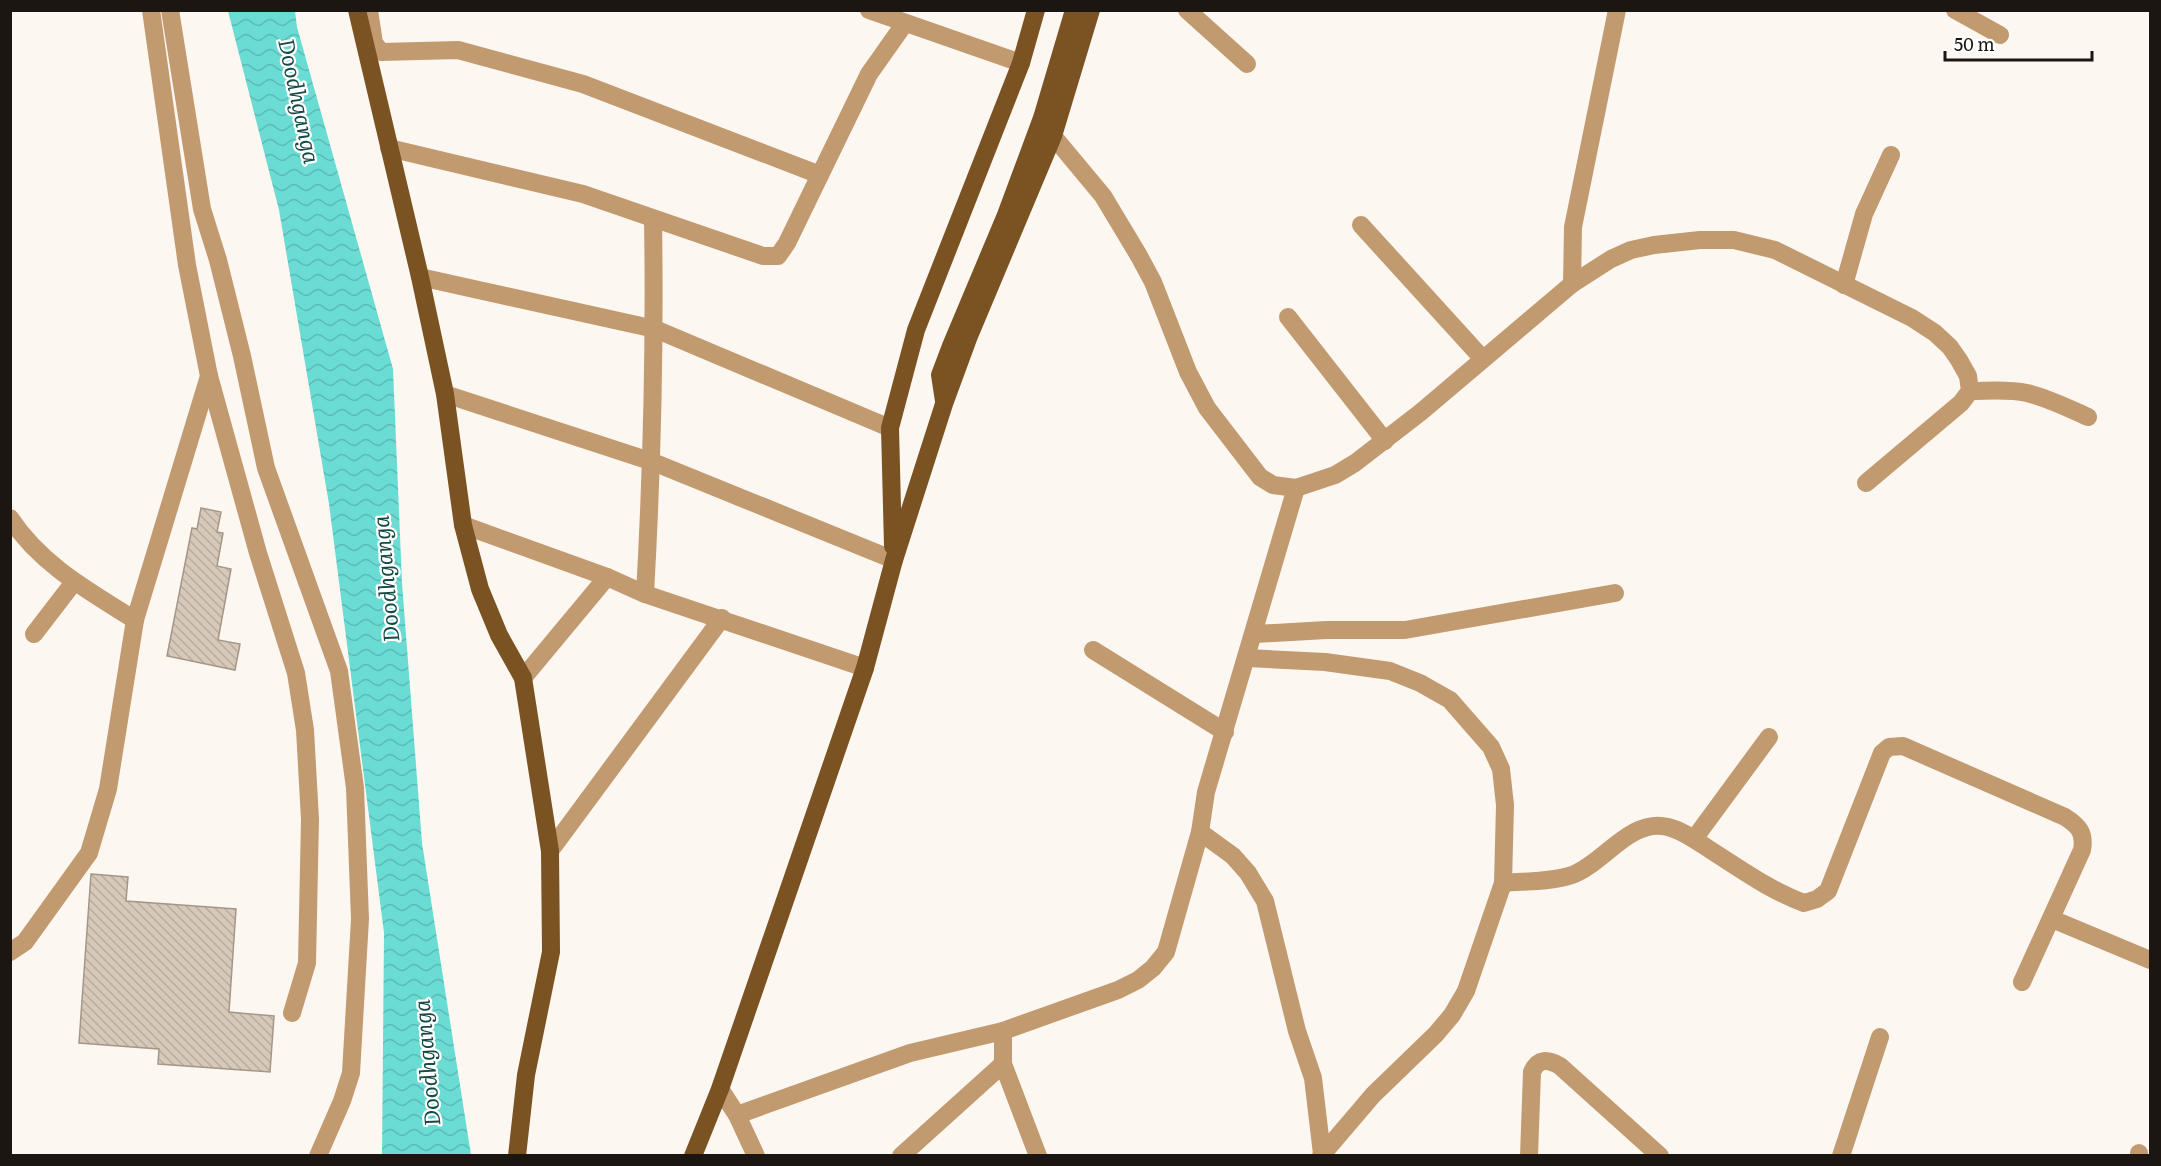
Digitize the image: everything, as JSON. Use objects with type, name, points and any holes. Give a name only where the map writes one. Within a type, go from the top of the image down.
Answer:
[{"type":"main road","points":[[357,10],[445,394],[463,525],[480,589],[499,635],[523,678],[550,851],[551,952],[526,1075],[517,1155]]},
{"type":"main road","points":[[894,560],[890,428],[916,330],[1021,63],[1036,10]]},
{"type":"main road","points":[[944,404],[940,375],[1006,215],[1042,118],[1074,10]]},
{"type":"main road","points":[[693,1155],[720,1089],[865,668],[894,560],[944,404],[969,336],[1053,136],[1091,10]]},
{"type":"street","points":[[151,10],[187,265],[209,376],[258,553],[296,673],[305,730],[310,819],[307,963],[292,1013]]},
{"type":"street","points":[[170,10],[202,209],[218,260],[266,468],[339,671],[356,788],[360,918],[351,1073],[342,1101],[318,1155]]},
{"type":"street","points":[[369,10],[374,44],[381,52],[458,50],[583,84],[820,175]]},
{"type":"street","points":[[869,10],[1021,63]]},
{"type":"street","points":[[1186,10],[1246,64]]},
{"type":"street","points":[[1572,284],[1574,227],[1617,10]]},
{"type":"street","points":[[1955,10],[2000,35]]},
{"type":"street","points":[[390,148],[583,194],[763,255],[778,256],[787,243],[869,74],[905,22]]},
{"type":"street","points":[[1053,136],[1103,196],[1139,256],[1153,282],[1188,372],[1206,408],[1260,477],[1273,485],[1296,488],[1335,475],[1385,441],[1572,284],[1611,259],[1631,250],[1654,245],[1700,240],[1734,240],[1775,250],[1912,318],[1935,333],[1950,347],[1959,360],[1968,376],[1970,392]]},
{"type":"street","points":[[1844,285],[1864,214],[1891,155]]},
{"type":"street","points":[[645,594],[653,462],[655,329],[653,219]]},
{"type":"street","points":[[1361,225],[1482,358]]},
{"type":"street","points":[[420,277],[655,329],[890,428]]},
{"type":"street","points":[[1288,317],[1385,441]]},
{"type":"street","points":[[10,952],[25,942],[89,853],[108,789],[135,620],[209,376]]},
{"type":"street","points":[[1866,483],[1948,414],[1970,392],[2025,393],[2044,398],[2088,417]]},
{"type":"street","points":[[445,394],[653,462],[894,560]]},
{"type":"street","points":[[737,1115],[909,1053],[1003,1031],[1118,990],[1138,980],[1153,968],[1166,952],[1200,832],[1206,792],[1248,658],[1296,488]]},
{"type":"street","points":[[10,518],[39,555],[74,582],[135,620]]},
{"type":"street","points":[[463,525],[607,577],[645,594],[722,618],[865,668]]},
{"type":"street","points":[[523,678],[607,577]]},
{"type":"street","points":[[34,634],[74,582]]},
{"type":"street","points":[[1255,634],[1326,630],[1405,630],[1615,593]]},
{"type":"street","points":[[550,851],[722,618]]},
{"type":"street","points":[[1093,650],[1225,732]]},
{"type":"street","points":[[1248,658],[1325,662],[1390,671],[1420,683],[1450,700],[1491,747],[1501,769],[1505,805],[1503,883],[1466,991],[1452,1015],[1373,1095],[1322,1155]]},
{"type":"street","points":[[1694,839],[1769,737]]},
{"type":"street","points":[[1503,883],[1572,875],[1588,867],[1629,836],[1644,829],[1665,826],[1679,830],[1775,891],[1804,903],[1816,899],[1828,891],[1882,753],[1889,747],[1903,746],[2065,817],[2082,832],[2084,840],[2082,850],[2022,982]]},
{"type":"street","points":[[1200,832],[1233,856],[1248,873],[1265,901],[1297,1031],[1313,1078],[1322,1155]]},
{"type":"street","points":[[2052,919],[2151,960]]},
{"type":"street","points":[[1003,1031],[1003,1064],[1038,1155]]},
{"type":"street","points":[[1841,1155],[1880,1037]]},
{"type":"street","points":[[1529,1155],[1532,1072],[1542,1060],[1551,1061],[1560,1066],[1660,1155]]},
{"type":"street","points":[[901,1155],[1003,1064]]},
{"type":"street","points":[[720,1089],[737,1115],[756,1155]]},
{"type":"water","name":"Doodhganga","points":[[228,11],[295,11],[297,27],[393,369],[402,583],[422,843],[471,1155],[382,1155],[384,933],[329,504],[279,210]]},
{"type":"building","points":[[201,508],[221,512],[217,532],[223,533],[217,566],[231,569],[218,640],[240,644],[235,670],[167,656],[192,528],[197,529]]},
{"type":"building","points":[[91,874],[128,877],[126,901],[236,909],[229,1012],[274,1016],[270,1072],[158,1064],[159,1049],[79,1043]]}]
